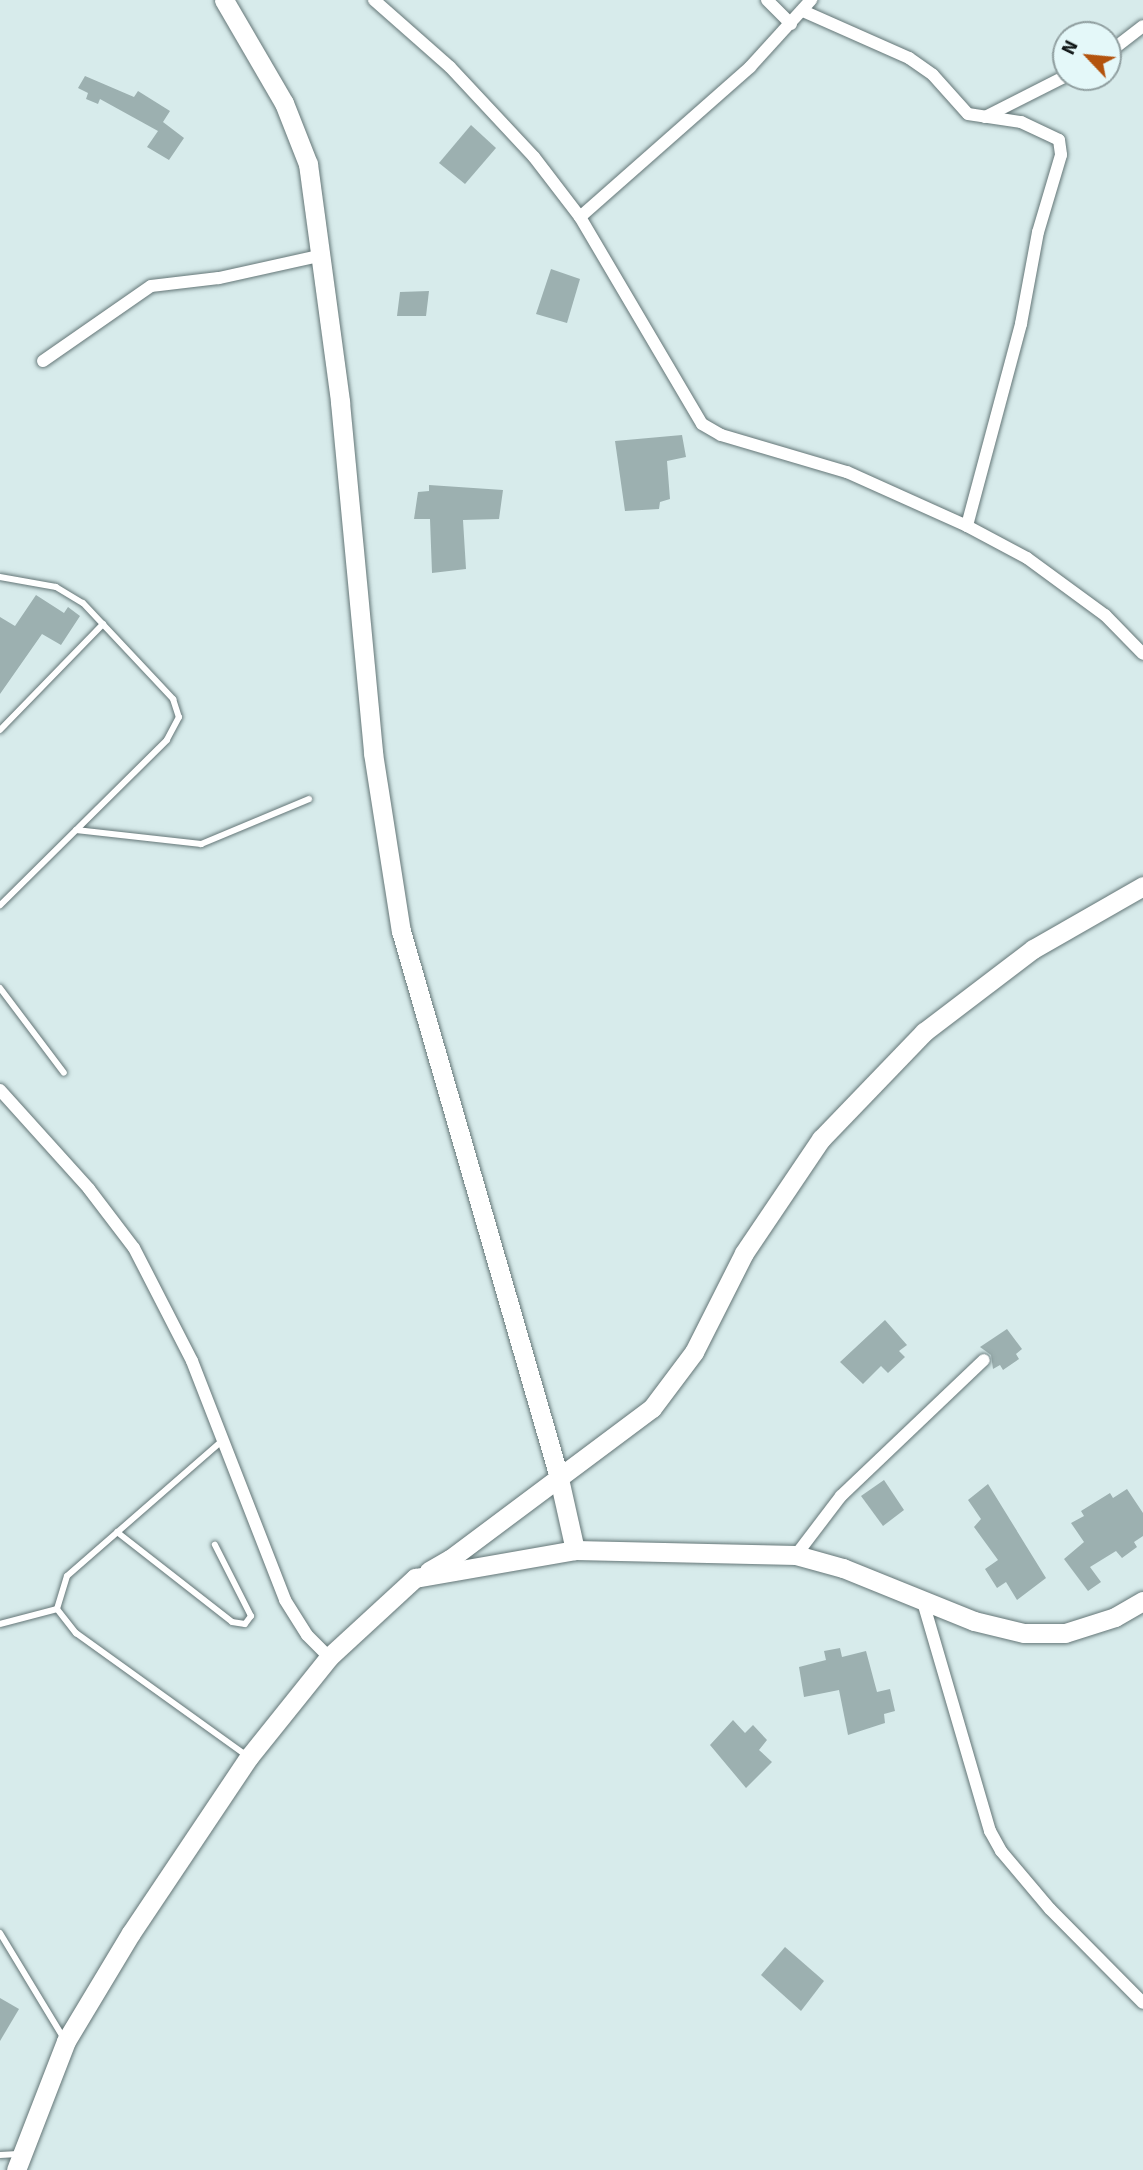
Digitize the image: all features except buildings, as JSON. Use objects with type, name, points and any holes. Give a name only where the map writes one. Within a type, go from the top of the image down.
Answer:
[{"type":"street","points":[[224,0],[284,103],[308,164],[323,255],[373,753],[401,931],[558,1474],[575,1550]]},
{"type":"street","points":[[374,0],[450,67],[516,137],[580,217],[702,424],[721,435],[847,472],[967,526],[1027,558],[1094,607],[1143,654]]},
{"type":"street","points":[[767,0],[791,24]]},
{"type":"street","points":[[580,217],[750,67],[807,5],[909,58],[933,75],[956,105],[984,117],[1021,121],[1047,131],[1059,140],[1061,155],[967,526]]},
{"type":"street","points":[[1122,42],[1143,26]]},
{"type":"street","points":[[984,117],[1052,83]]},
{"type":"street","points":[[43,361],[151,286],[219,278],[323,255]]},
{"type":"street","points":[[12,2160],[66,2041],[131,1933],[249,1757],[329,1657],[415,1578],[450,1559],[558,1474],[652,1408],[668,1389],[769,1213],[858,1097],[924,1032],[1033,949],[1143,886]]},
{"type":"street","points":[[0,1090],[89,1189],[134,1248],[165,1305],[224,1438],[285,1600],[307,1635],[329,1657]]},
{"type":"street","points":[[796,1555],[841,1496],[984,1360]]},
{"type":"street","points":[[415,1578],[575,1550],[796,1555],[843,1568],[923,1602],[1024,1633],[1065,1633],[1115,1617],[1143,1601]]},
{"type":"street","points":[[923,1602],[996,1841],[1050,1909],[1143,2003]]},
{"type":"lane","points":[[0,577],[55,587],[83,603],[173,699],[179,717],[167,740],[0,905]]},
{"type":"lane","points":[[0,730],[103,624]]},
{"type":"lane","points":[[76,830],[201,844],[309,799]]},
{"type":"lane","points":[[0,988],[64,1073]]},
{"type":"lane","points":[[57,1609],[67,1576],[224,1438]]},
{"type":"lane","points":[[117,1532],[232,1622],[245,1624],[251,1616],[215,1545]]},
{"type":"lane","points":[[0,1624],[57,1609]]},
{"type":"lane","points":[[57,1609],[76,1633],[249,1757]]},
{"type":"lane","points":[[0,1933],[66,2041]]}]
